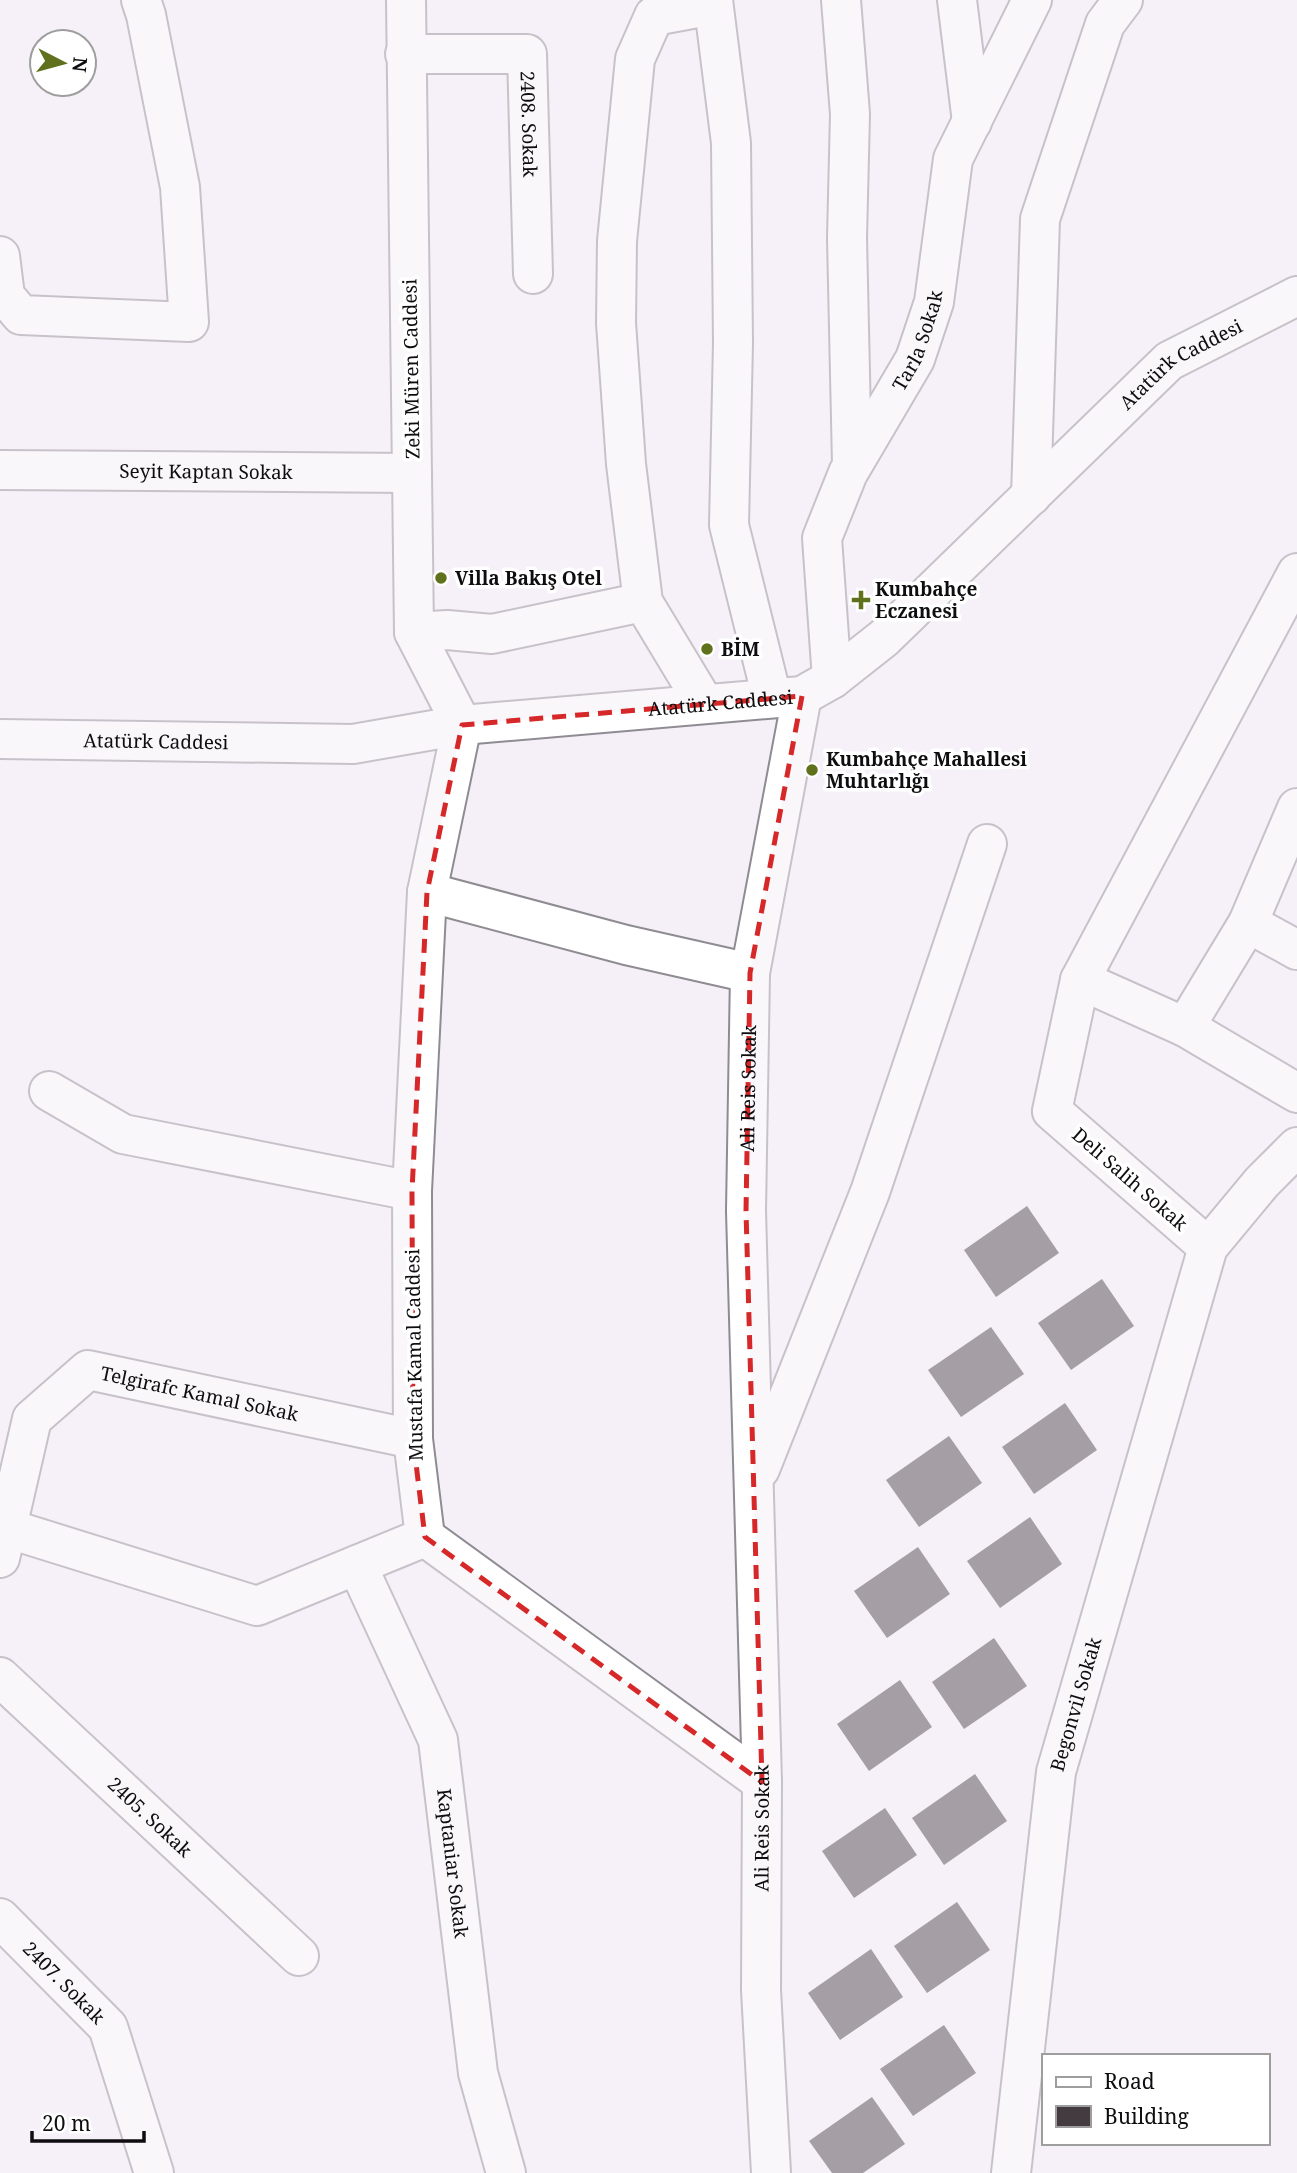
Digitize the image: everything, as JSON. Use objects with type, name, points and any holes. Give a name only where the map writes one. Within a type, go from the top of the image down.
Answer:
[{"type":"street","points":[[0,256],[5,296],[20,315],[189,322],[180,187],[141,0]]},
{"type":"street","name":"Zeki Müren Caddesi","points":[[406,0],[414,632],[462,725]]},
{"type":"street","points":[[841,0],[850,114],[847,238],[852,464]]},
{"type":"street","points":[[957,0],[972,122]]},
{"type":"street","name":"Tarla Sokak","points":[[802,691],[822,538],[852,464],[915,359],[934,302],[953,159],[1032,0]]},
{"type":"street","points":[[1031,496],[1040,219],[1105,24],[1123,0]]},
{"type":"street","points":[[704,703],[643,602],[626,464],[616,323],[617,241],[635,59],[654,16],[713,2],[732,143],[733,343],[729,524],[802,691]]},
{"type":"street","name":"2408. Sokak","points":[[405,54],[527,54],[533,274]]},
{"type":"street","name":"Atatürk Caddesi","points":[[0,739],[354,744],[462,725],[704,703],[802,691],[884,638],[1169,361],[1297,296]]},
{"type":"street","name":"Seyit Kaptan Sokak","points":[[0,470],[412,473]]},
{"type":"street","name":"Deli Salih Sokak","points":[[1208,1247],[1052,1111],[1080,980],[1297,573]]},
{"type":"street","points":[[414,632],[447,630],[492,634],[643,602]]},
{"type":"street","name":"Ali Reis Sokak","points":[[771,2173],[761,1990],[762,1782],[746,1211],[750,973],[802,691]]},
{"type":"street","name":"Mustafa Kamal Caddesi","points":[[425,1537],[413,1439],[412,1191],[427,891],[462,725]]},
{"type":"street","points":[[1185,1027],[1248,923],[1297,808]]},
{"type":"street","name":"Ali Reis Sokak","points":[[754,1484],[870,1192],[987,844]]},
{"type":"street","points":[[427,891],[626,945],[750,973]]},
{"type":"street","points":[[1248,923],[1297,950]]},
{"type":"street","points":[[1080,980],[1185,1027],[1297,1093]]},
{"type":"street","points":[[50,1091],[122,1134],[412,1191]]},
{"type":"street","points":[[1208,1247],[1262,1182],[1297,1147]]},
{"type":"street","name":"Begonvil Sokak","points":[[1011,2173],[1056,1772],[1208,1247]]},
{"type":"street","name":"Telgirafc Kamal Sokak","points":[[2,1538],[32,1419],[88,1370],[413,1439]]},
{"type":"street","points":[[2,1538],[257,1606],[425,1537],[762,1782]]},
{"type":"street","name":"Kaptaniar Sokak","points":[[357,1564],[438,1740],[478,2073],[506,2173]]},
{"type":"street","name":"2405. Sokak","points":[[0,1677],[299,1956]]},
{"type":"street","name":"2407. Sokak","points":[[0,1918],[107,2027],[154,2173]]},
{"type":"highlighted area","points":[[802,696],[750,973],[746,1211],[762,1782],[425,1537],[413,1439],[412,1191],[427,892],[462,725]]},
{"type":"building","points":[[1027,1206],[1059,1253],[996,1297],[964,1250]]},
{"type":"building","points":[[1102,1279],[1134,1326],[1071,1370],[1038,1323]]},
{"type":"building","points":[[991,1327],[1024,1374],[961,1417],[928,1370]]},
{"type":"building","points":[[1065,1403],[1097,1450],[1034,1494],[1002,1447]]},
{"type":"building","points":[[949,1436],[982,1483],[919,1527],[886,1480]]},
{"type":"building","points":[[1030,1517],[1062,1564],[1000,1608],[967,1561]]},
{"type":"building","points":[[918,1547],[950,1594],[887,1638],[854,1591]]},
{"type":"building","points":[[994,1638],[1027,1686],[964,1729],[932,1682]]},
{"type":"building","points":[[900,1680],[932,1727],[869,1771],[837,1724]]},
{"type":"building","points":[[975,1774],[1007,1821],[944,1865],[912,1818]]},
{"type":"building","points":[[885,1808],[917,1855],[854,1898],[822,1851]]},
{"type":"building","points":[[957,1902],[990,1950],[927,1993],[894,1946]]},
{"type":"building","points":[[871,1949],[903,1997],[840,2040],[808,1993]]},
{"type":"building","points":[[944,2025],[976,2073],[913,2116],[880,2069]]},
{"type":"building","points":[[872,2097],[905,2144],[863,2173],[832,2173],[809,2141]]},
{"type":"place","name":"Villa Bakış Otel","points":[[441,578]]},
{"type":"place","name":"Kumbahçe Eczanesi","points":[[861,600]]},
{"type":"place","name":"BİM","points":[[707,649]]},
{"type":"place","name":"Kumbahçe Mahallesi Muhtarlığı","points":[[812,770]]}]
